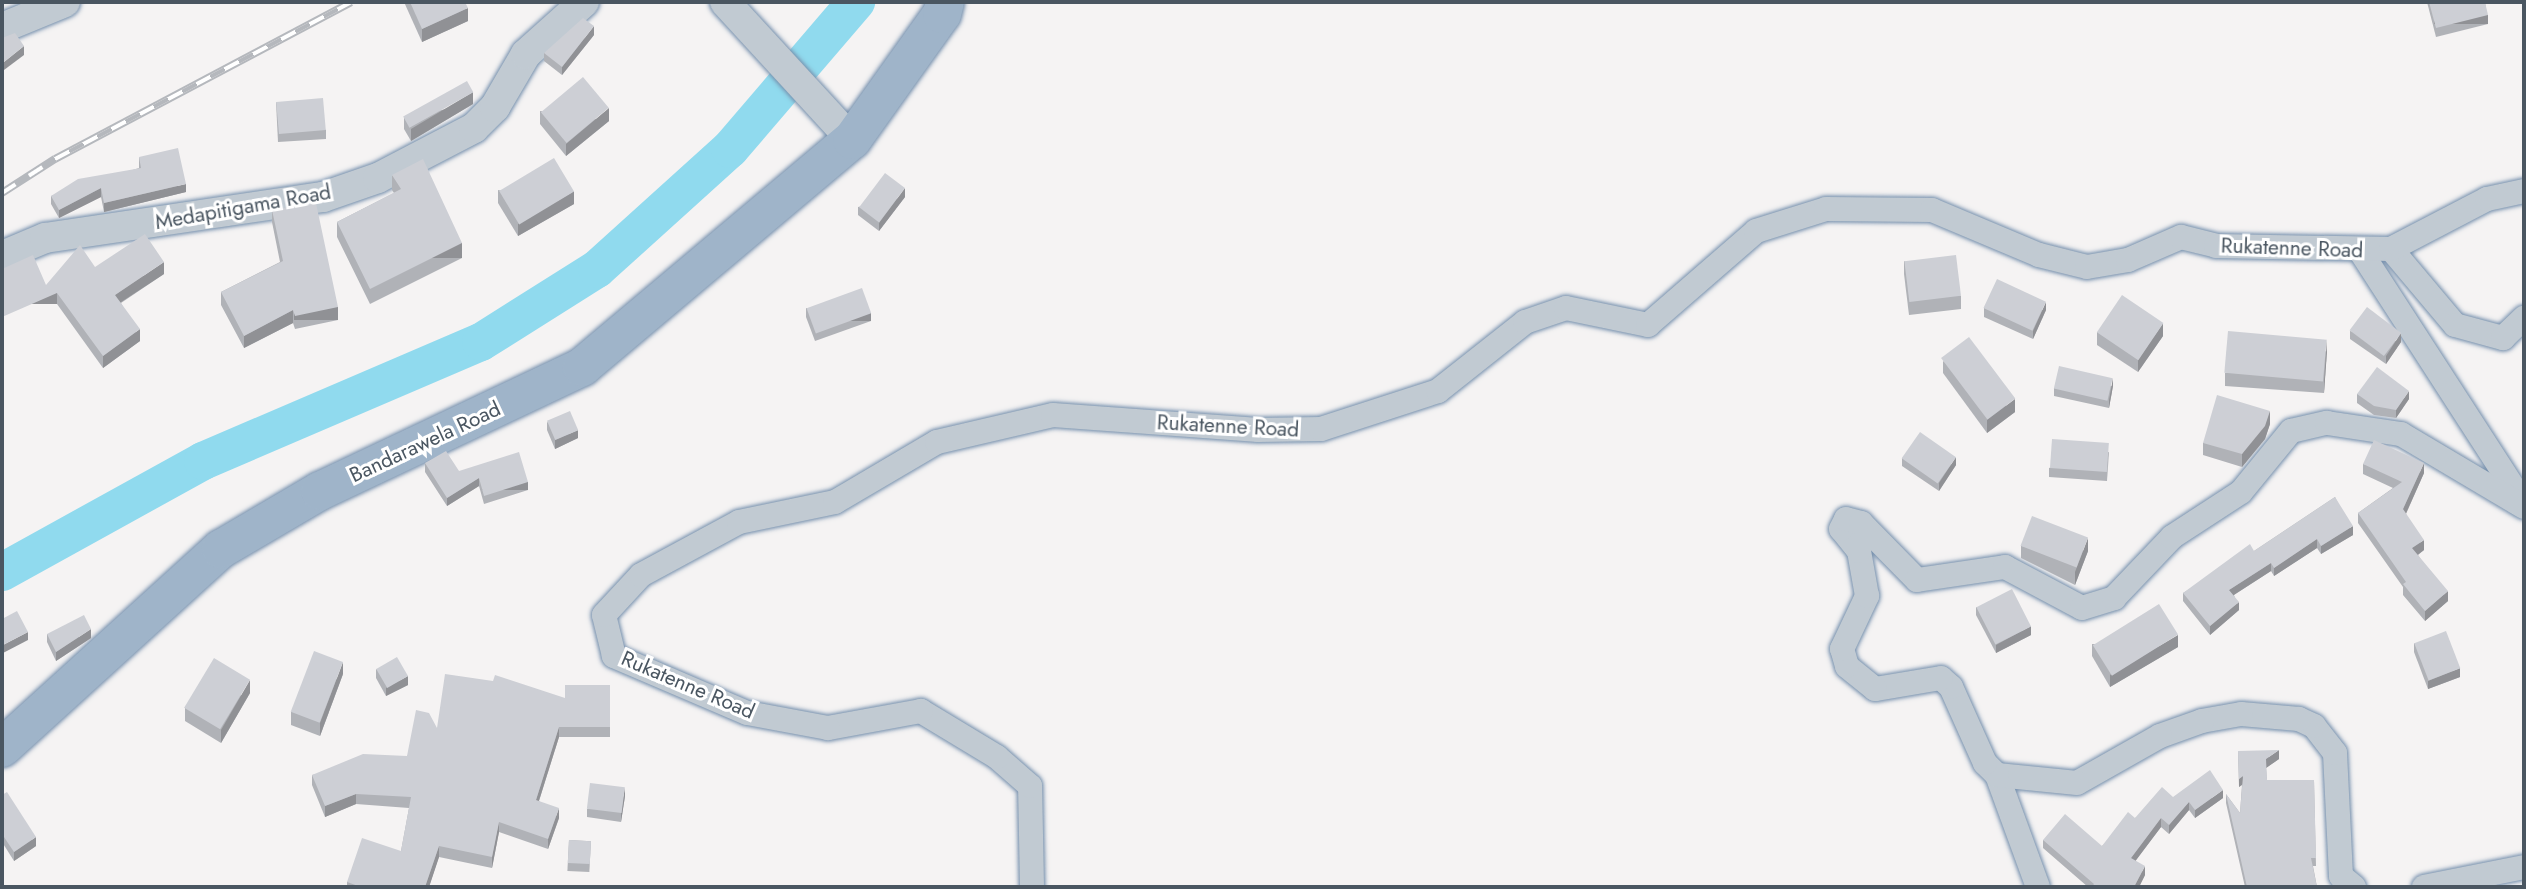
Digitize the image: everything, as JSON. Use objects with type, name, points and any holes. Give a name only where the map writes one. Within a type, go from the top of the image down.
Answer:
[{"type":"highway","name":"Bandarawela Road","points":[[2,748],[221,549],[320,491],[582,366],[852,140],[942,14],[945,2]]},
{"type":"street","points":[[2,29],[65,2]]},
{"type":"street","name":"Medapitigama Road","points":[[2,256],[45,238],[323,197],[378,178],[474,128],[495,107],[526,54],[584,2]]},
{"type":"street","points":[[725,2],[852,140]]},
{"type":"street","name":"Rukatenne Road","points":[[1032,887],[1030,786],[997,757],[921,711],[828,728],[747,713],[614,656],[604,615],[640,575],[740,522],[835,502],[937,442],[1053,415],[1258,430],[1321,429],[1438,391],[1525,322],[1566,308],[1648,326],[1756,231],[1826,209],[1932,210],[2039,256],[2087,267],[2128,260],[2181,237],[2216,246],[2361,252],[2391,249],[2487,199],[2524,191]]},
{"type":"street","points":[[2391,249],[2455,325],[2503,338],[2524,318]]},
{"type":"street","points":[[2361,252],[2524,506]]},
{"type":"street","points":[[2038,887],[1997,775],[1984,763],[1951,687],[1941,678],[1875,689],[1847,666],[1842,649],[1867,596],[1859,551],[1841,529],[1846,519],[1861,523],[1917,580],[2005,567],[2082,608],[2114,598],[2172,537],[2241,492],[2291,431],[2327,423],[2401,433],[2524,506]]},
{"type":"street","points":[[1997,775],[2077,783],[2161,736],[2202,721],[2241,714],[2299,719],[2314,726],[2335,753],[2341,876],[2354,887]]},
{"type":"street","points":[[2424,887],[2524,867]]},
{"type":"building","points":[[410,2],[465,2],[468,8],[422,29]]},
{"type":"building","points":[[2429,2],[2485,2],[2488,15],[2436,28]]},
{"type":"building","points":[[583,18],[594,26],[562,67],[544,53]]},
{"type":"building","points":[[15,33],[24,46],[4,62],[2,38]]},
{"type":"building","points":[[583,77],[609,108],[567,143],[541,112]]},
{"type":"building","points":[[467,81],[473,92],[409,128],[403,116]]},
{"type":"building","points":[[323,98],[326,130],[279,134],[276,102]]},
{"type":"building","points":[[178,148],[186,184],[104,203],[101,188],[59,210],[51,196],[78,179],[141,168],[139,157]]},
{"type":"building","points":[[554,158],[574,191],[519,224],[499,191]]},
{"type":"building","points":[[423,159],[462,243],[370,289],[337,222],[401,189],[392,175]]},
{"type":"building","points":[[885,173],[905,188],[879,222],[859,207]]},
{"type":"building","points":[[316,203],[338,307],[295,316],[293,310],[244,336],[221,292],[283,261],[272,210]]},
{"type":"building","points":[[145,234],[164,262],[115,295],[140,329],[103,356],[57,293],[2,317],[2,269],[33,255],[46,285],[80,245],[95,267]]},
{"type":"building","points":[[1956,255],[1961,296],[1909,302],[1904,261]]},
{"type":"building","points":[[1997,279],[2046,302],[2032,331],[1983,308]]},
{"type":"building","points":[[862,288],[871,313],[816,334],[807,308]]},
{"type":"building","points":[[2122,295],[2163,323],[2138,360],[2097,332]]},
{"type":"building","points":[[2367,307],[2401,333],[2384,356],[2350,330]]},
{"type":"building","points":[[2228,331],[2327,340],[2323,381],[2224,373]]},
{"type":"building","points":[[1969,337],[2015,398],[1987,420],[1941,358]]},
{"type":"building","points":[[2059,366],[2113,378],[2107,401],[2054,388]]},
{"type":"building","points":[[2377,367],[2409,391],[2396,410],[2374,406],[2357,394]]},
{"type":"building","points":[[2217,395],[2270,411],[2265,426],[2242,454],[2203,443]]},
{"type":"building","points":[[570,411],[578,430],[555,440],[547,421]]},
{"type":"building","points":[[1920,432],[1956,457],[1938,483],[1902,458]]},
{"type":"building","points":[[2052,439],[2109,443],[2107,472],[2050,468]]},
{"type":"building","points":[[2374,440],[2424,463],[2403,509],[2424,540],[2412,548],[2448,591],[2425,611],[2403,584],[2406,582],[2358,513],[2402,482],[2363,464]]},
{"type":"building","points":[[446,451],[459,471],[519,452],[528,482],[484,496],[479,478],[447,498],[425,463]]},
{"type":"building","points":[[2335,497],[2353,526],[2321,546],[2317,539],[2274,568],[2271,563],[2229,590],[2239,602],[2210,626],[2183,593],[2250,544],[2254,551]]},
{"type":"building","points":[[2032,516],[2088,538],[2077,567],[2021,546]]},
{"type":"building","points":[[2012,589],[2031,626],[1995,645],[1976,607]]},
{"type":"building","points":[[2159,604],[2178,635],[2112,676],[2093,645]]},
{"type":"building","points":[[17,611],[28,632],[3,645],[2,619]]},
{"type":"building","points":[[84,615],[91,629],[56,652],[47,634]]},
{"type":"building","points":[[2446,631],[2460,668],[2429,681],[2414,643]]},
{"type":"building","points":[[314,651],[343,662],[320,723],[291,712]]},
{"type":"building","points":[[397,657],[408,676],[387,688],[376,669]]},
{"type":"building","points":[[214,658],[250,680],[220,729],[184,708]]},
{"type":"building","points":[[445,674],[493,681],[495,675],[565,698],[565,685],[610,685],[610,727],[559,727],[536,800],[559,808],[548,839],[499,822],[492,857],[439,846],[425,887],[361,887],[347,882],[362,838],[401,851],[411,797],[356,794],[325,806],[312,775],[363,754],[407,756],[416,710],[429,713],[437,728]]},
{"type":"building","points":[[2279,750],[2266,759],[2267,780],[2314,780],[2316,858],[2311,858],[2317,887],[2247,887],[2226,794],[2240,813],[2243,776],[2239,779],[2238,751]]},
{"type":"building","points":[[2210,770],[2223,790],[2195,810],[2189,802],[2169,825],[2161,818],[2131,858],[2145,866],[2134,887],[2092,887],[2094,884],[2043,840],[2065,814],[2102,846],[2128,812],[2135,818],[2162,787],[2173,797]]},
{"type":"building","points":[[590,783],[625,787],[622,813],[587,809]]},
{"type":"building","points":[[7,792],[36,837],[14,852],[2,834],[2,795]]},
{"type":"building","points":[[569,840],[591,841],[590,864],[568,863]]},
{"type":"waterway","points":[[2,572],[203,461],[481,342],[597,269],[730,149],[856,2]]},
{"type":"railway","points":[[2,193],[55,159],[351,2]]}]
